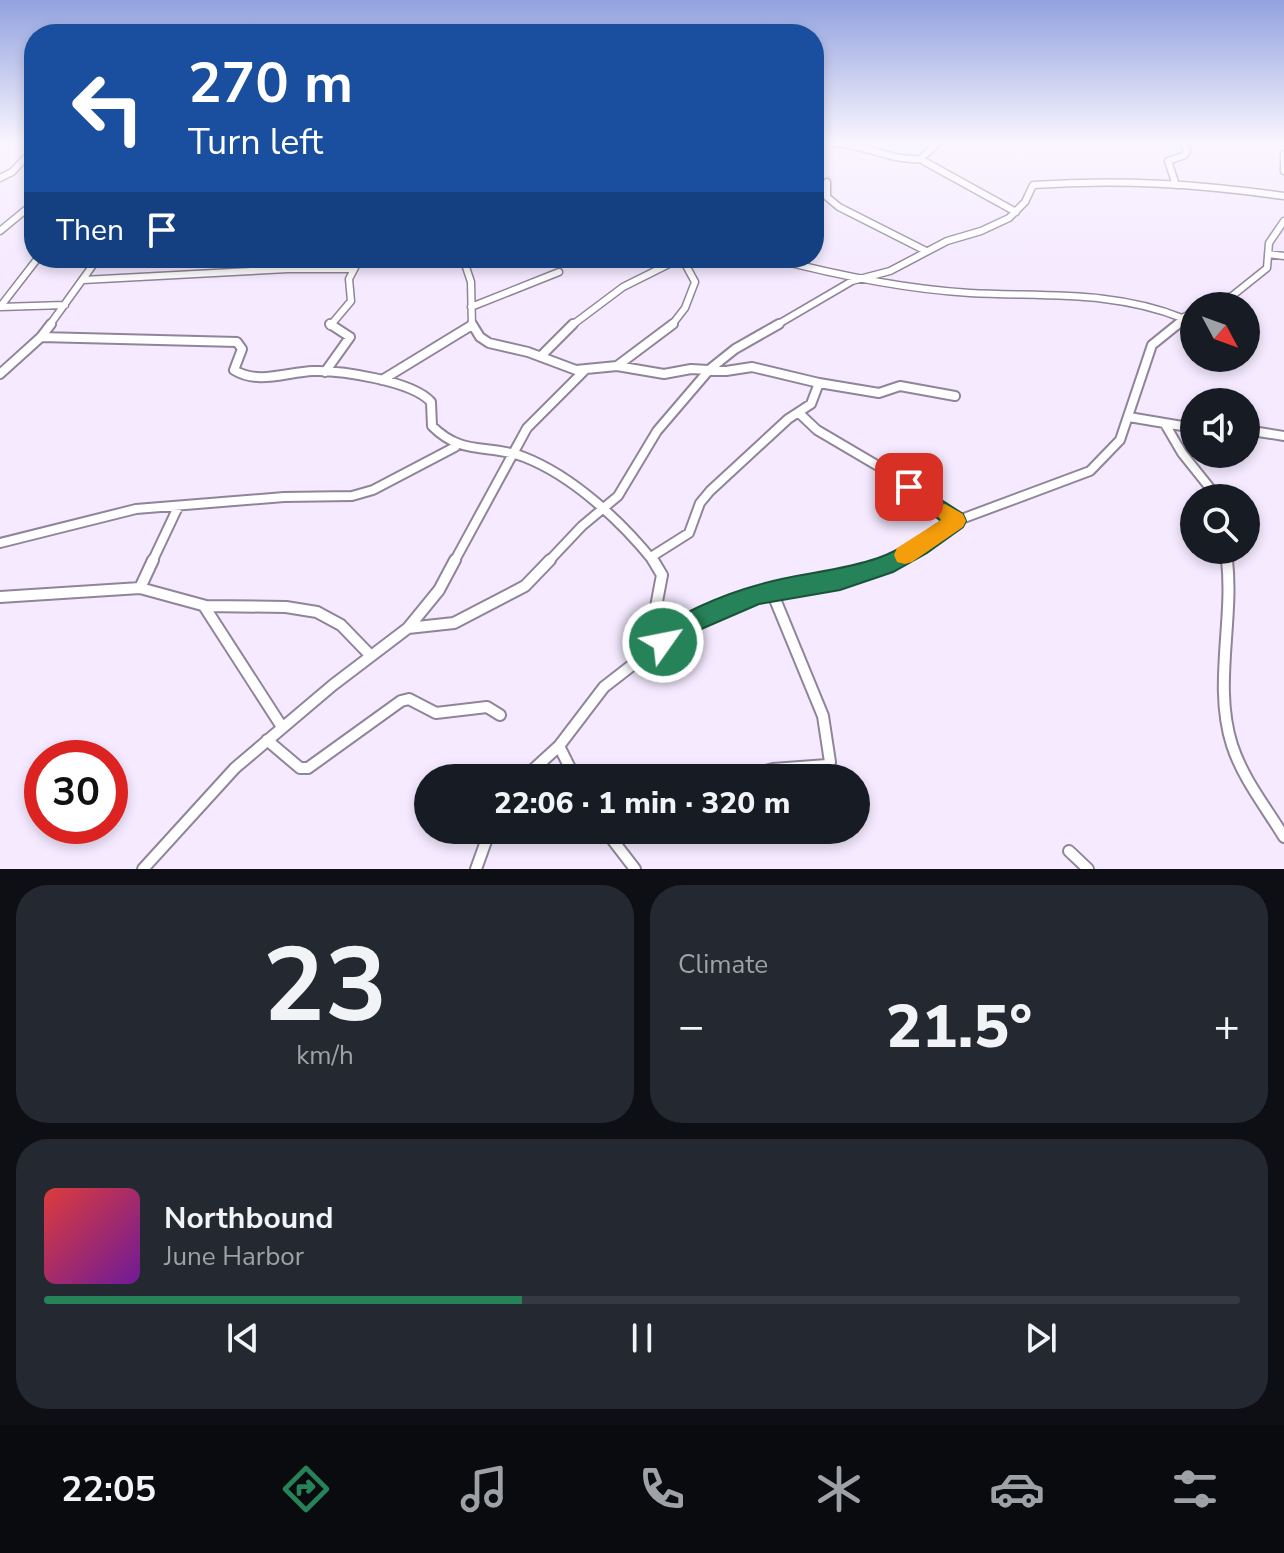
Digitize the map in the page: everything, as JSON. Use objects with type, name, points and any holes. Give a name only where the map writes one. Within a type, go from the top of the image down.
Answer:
[{"type":"street","points":[[827,184],[827,197],[839,207],[926,251]]},
{"type":"street","points":[[964,184],[1016,212]]},
{"type":"street","points":[[408,628],[454,623],[525,586],[626,486],[657,431],[710,369],[773,325],[860,278],[890,271],[926,251],[981,231],[1016,212],[1031,188],[1038,184]]},
{"type":"street","points":[[1156,184],[1284,196]]},
{"type":"street","points":[[0,231],[24,211]]},
{"type":"street","points":[[1237,292],[1267,268],[1274,232],[1284,221]]},
{"type":"street","points":[[1268,254],[1284,256]]},
{"type":"street","points":[[30,268],[0,307],[65,305]]},
{"type":"street","points":[[0,374],[41,337],[91,268]]},
{"type":"street","points":[[467,268],[472,325],[480,337],[489,343],[541,356],[567,368],[585,370],[617,366],[664,374],[710,369],[735,371],[752,367],[879,393],[900,386],[955,396]]},
{"type":"street","points":[[541,356],[585,313],[664,268]]},
{"type":"street","points":[[617,366],[681,315],[695,282],[687,268]]},
{"type":"street","points":[[816,268],[860,278],[958,292],[1103,297],[1153,305],[1180,317]]},
{"type":"street","points":[[83,280],[288,269],[353,269],[349,279],[354,293],[353,301],[329,325],[350,337],[325,372]]},
{"type":"street","points":[[471,307],[559,272]]},
{"type":"street","points":[[539,764],[559,746],[604,687],[684,625],[772,592],[840,580],[886,565],[920,547],[956,521],[1090,471],[1120,440],[1152,345],[1180,321]]},
{"type":"street","points":[[382,380],[472,325]]},
{"type":"street","points":[[41,337],[237,342],[242,349],[234,370],[239,374],[261,378],[301,371],[325,372],[382,380],[430,400],[432,426],[455,447]]},
{"type":"street","points":[[143,869],[218,786],[267,740],[408,628],[439,590],[527,428],[585,370]]},
{"type":"street","points":[[651,557],[689,533],[700,503],[710,491],[811,404],[819,383]]},
{"type":"street","points":[[799,413],[817,430],[890,473],[956,521]]},
{"type":"street","points":[[1129,417],[1180,426]]},
{"type":"street","points":[[1165,424],[1182,453],[1207,484]]},
{"type":"street","points":[[1260,432],[1284,436]]},
{"type":"street","points":[[0,543],[136,509],[284,497],[352,496],[373,490],[455,447],[511,454],[544,467],[602,511],[651,557],[662,575],[655,612],[663,642]]},
{"type":"street","points":[[140,588],[178,507]]},
{"type":"street","points":[[1228,564],[1230,608],[1226,640],[1230,734],[1236,753],[1284,837]]},
{"type":"street","points":[[0,597],[153,588],[204,606],[297,609],[319,613],[337,623],[371,656]]},
{"type":"street","points":[[772,592],[823,716],[828,764]]},
{"type":"street","points":[[204,606],[282,727]]},
{"type":"street","points":[[267,740],[300,768],[308,768],[401,701],[409,699],[436,713],[487,707],[500,715]]},
{"type":"street","points":[[559,746],[568,764]]},
{"type":"street","points":[[476,869],[485,844]]},
{"type":"street","points":[[616,844],[635,869]]},
{"type":"street","points":[[1069,851],[1088,869]]},
{"type":"slow traffic","points":[[905,555],[956,521],[945,512]]},
{"type":"route","points":[[663,642],[684,625],[726,606],[758,595],[840,580],[886,565],[920,547],[956,521],[909,487]]}]
